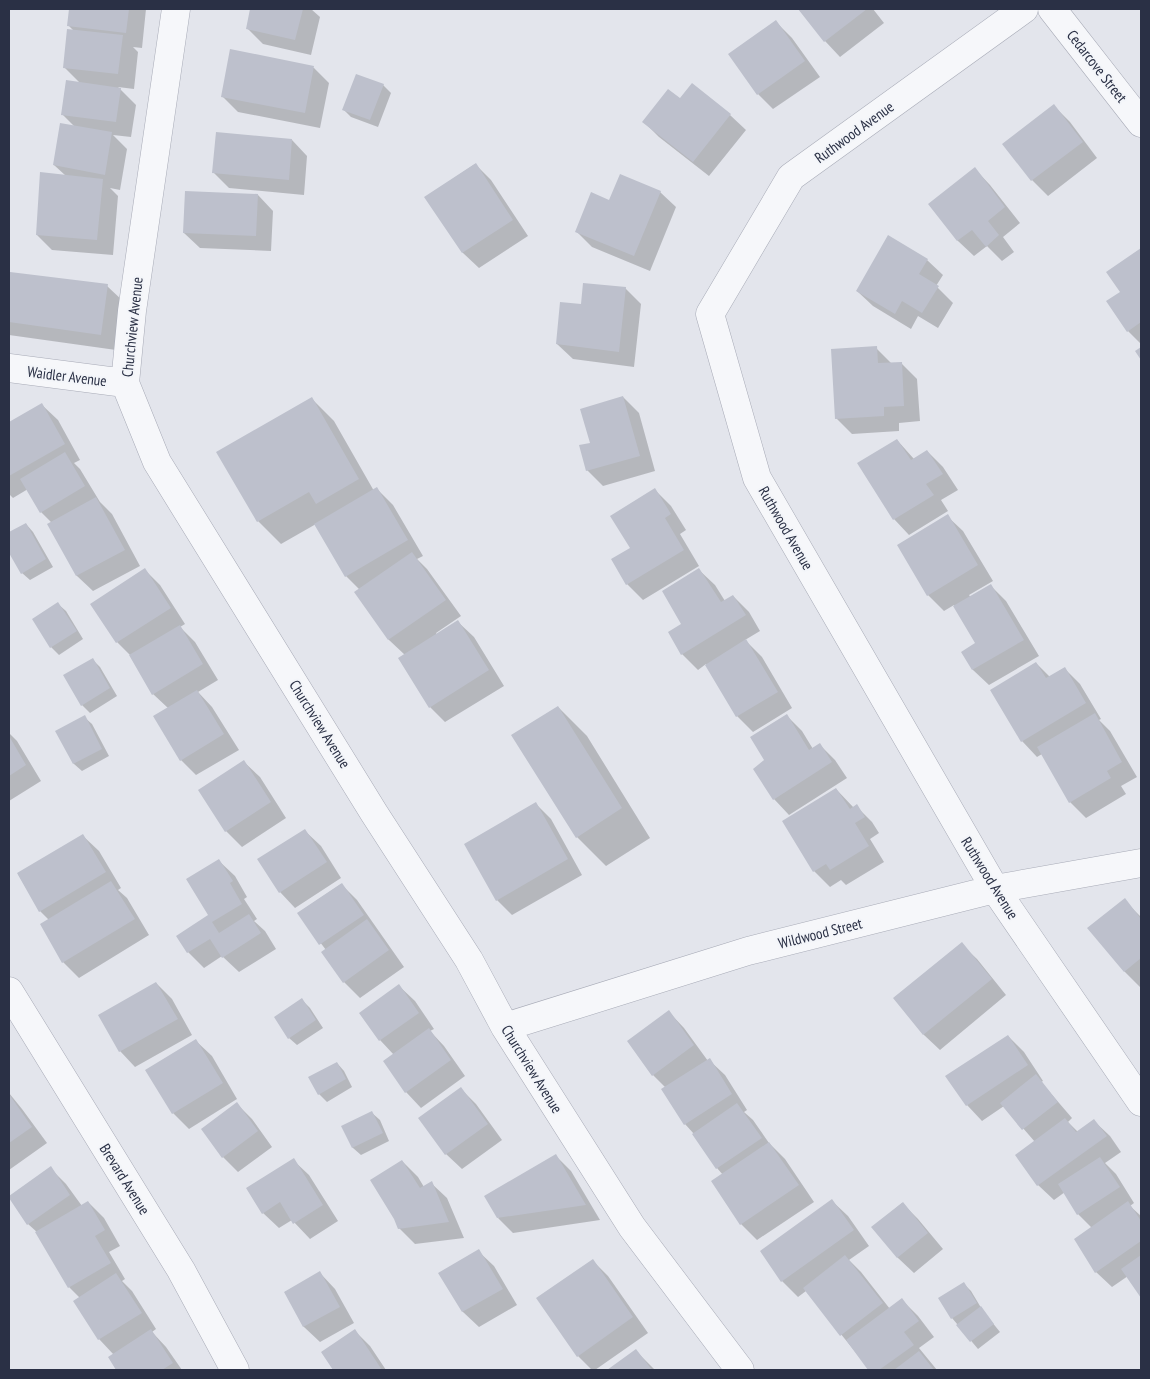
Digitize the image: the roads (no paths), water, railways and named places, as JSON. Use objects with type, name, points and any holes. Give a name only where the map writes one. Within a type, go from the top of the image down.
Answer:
[{"type":"street","name":"Churchview Avenue","points":[[176,9],[132,311],[125,383],[157,462],[369,805],[469,960],[505,1027],[632,1227],[740,1370]]},
{"type":"street","name":"Ruthwood Avenue","points":[[1024,9],[791,177],[710,314],[757,478],[995,889],[1141,1102]]},
{"type":"street","name":"Cedarcove Street","points":[[1052,9],[1141,123]]},
{"type":"street","name":"Waidler Avenue","points":[[9,368],[125,383]]},
{"type":"street","name":"Wildwood Street","points":[[505,1027],[748,951],[995,889],[1141,862]]},
{"type":"street","name":"Brevard Avenue","points":[[9,992],[181,1270],[234,1370]]}]
